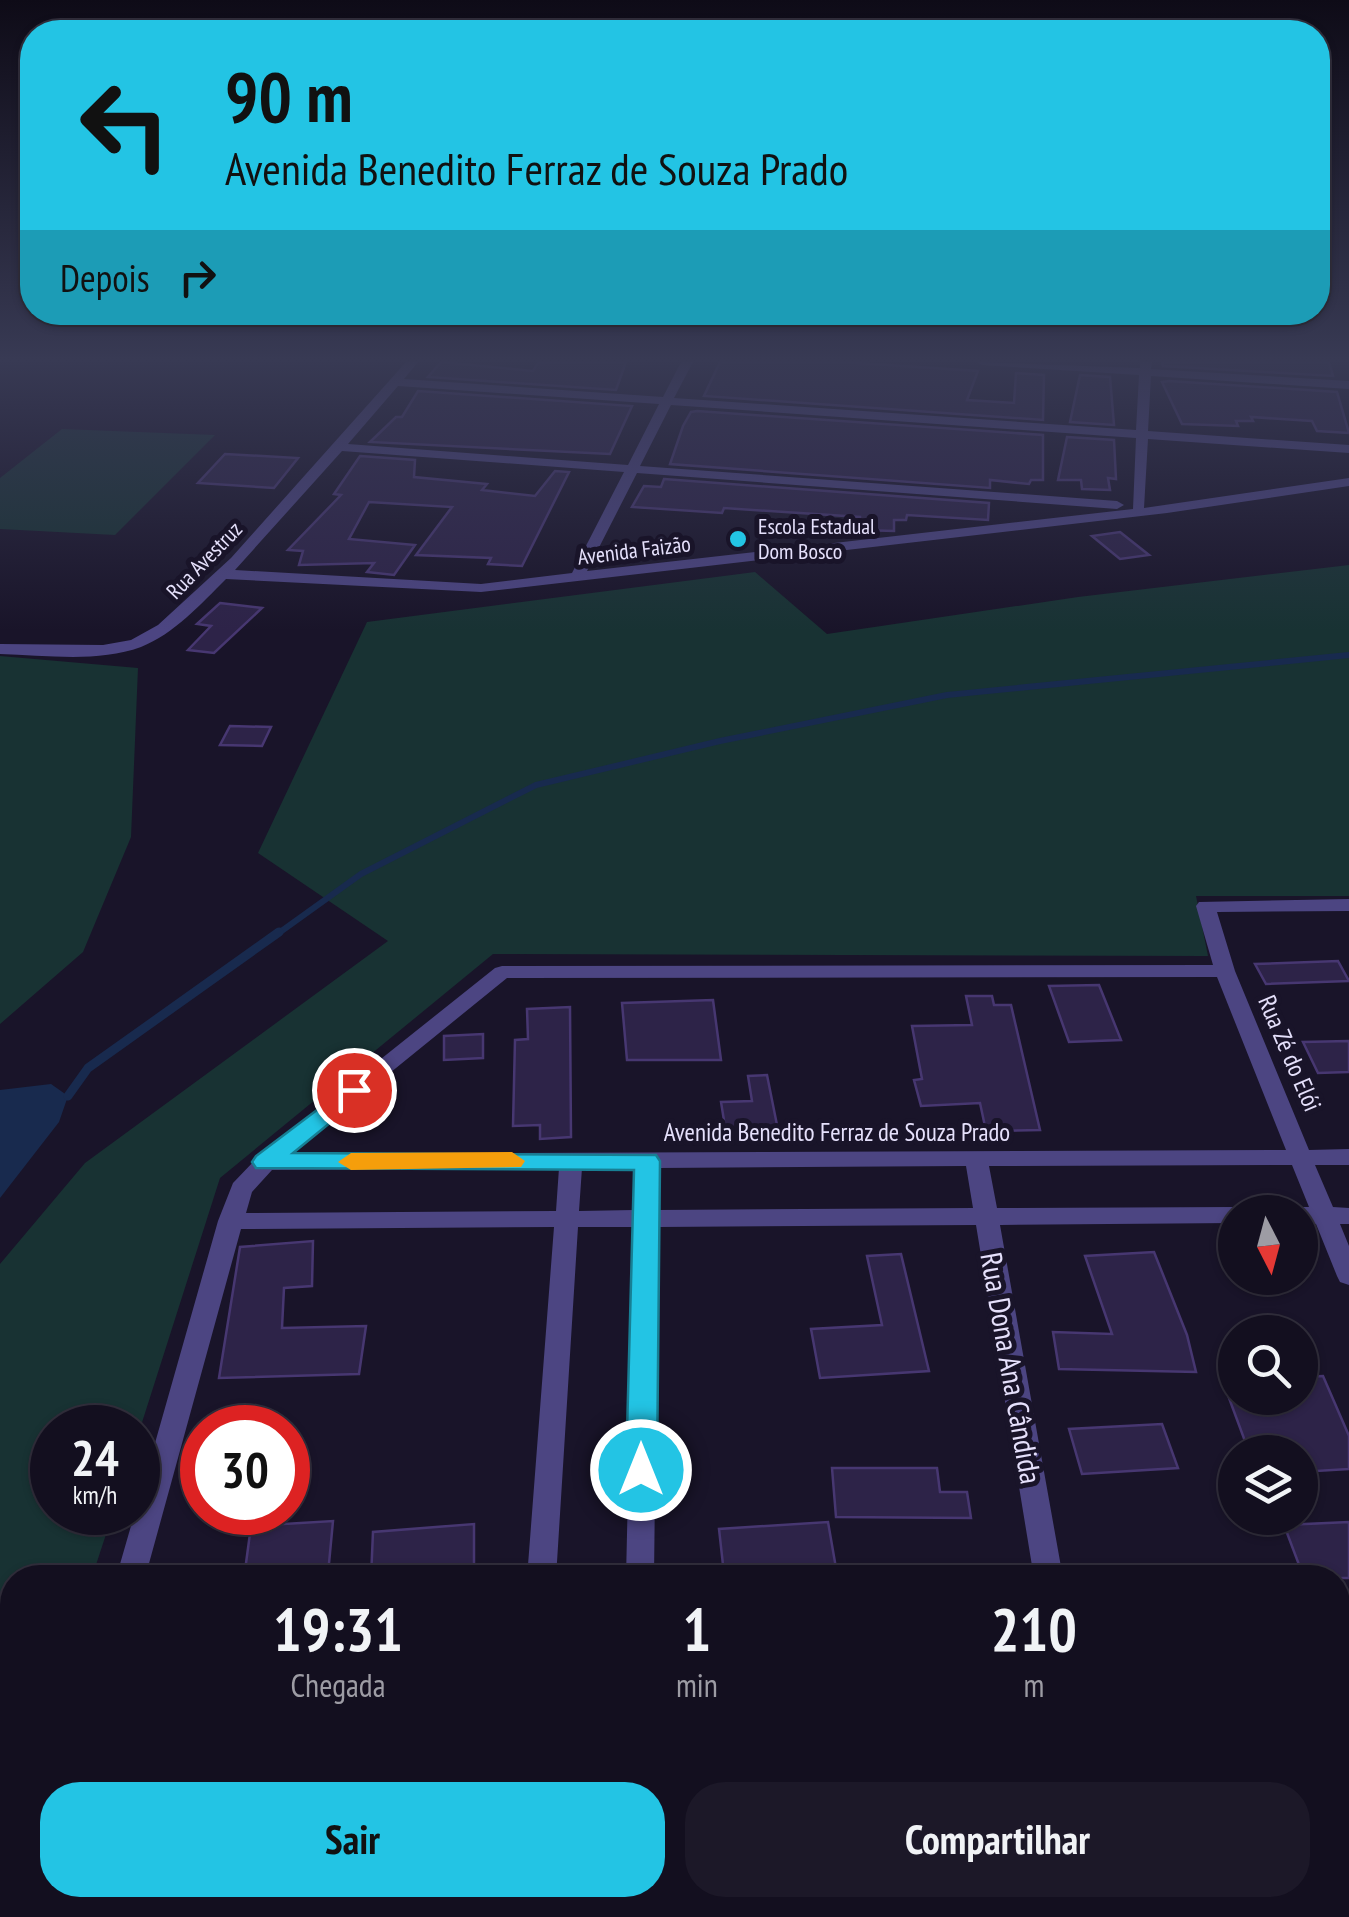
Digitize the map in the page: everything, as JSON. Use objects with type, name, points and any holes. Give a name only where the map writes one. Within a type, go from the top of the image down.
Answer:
[{"type":"street","name":"Rua Avestruz","points":[[0,649],[92,652],[138,643],[162,631],[332,451]]},
{"type":"street","points":[[398,451],[1166,509]]},
{"type":"street","points":[[576,579],[638,451]]},
{"type":"street","points":[[1138,507],[1143,451]]},
{"type":"street","name":"Avenida Faizão","points":[[220,574],[482,588],[1166,509],[1349,482]]},
{"type":"street","name":"Rua Zé do Elói","points":[[1349,905],[1206,906],[1224,971],[1303,1156],[1337,1216],[1349,1276]]},
{"type":"street","points":[[134,1565],[241,1189],[266,1162],[502,972],[1224,971]]},
{"type":"street","name":"Avenida Benedito Ferraz de Souza Prado","points":[[266,1162],[1349,1157]]},
{"type":"street","name":"Rua Dona Ana Cândida","points":[[976,1158],[1047,1565]]},
{"type":"street","points":[[543,1565],[571,1161]]},
{"type":"street","points":[[640,1565],[643,1217],[647,1161]]},
{"type":"street","points":[[230,1221],[1218,1215]]},
{"type":"green space","points":[[34,451],[199,451],[115,535],[0,529],[0,478]]},
{"type":"green space","points":[[1349,565],[1349,896],[1196,896],[1208,956],[493,954],[220,1178],[148,1405],[30,1405],[30,1535],[106,1535],[96,1565],[0,1565],[0,1264],[85,1163],[388,941],[258,853],[367,622],[755,572],[827,634],[1078,597]]},
{"type":"green space","points":[[0,656],[138,668],[131,837],[83,952],[0,1024]]},
{"type":"water","points":[[51,1084],[68,1096],[59,1122],[0,1198],[0,1090]]},
{"type":"building","points":[[559,451],[611,451],[610,454]]},
{"type":"building","points":[[674,451],[1043,451],[1043,480],[1031,480],[1029,484],[990,480],[990,488],[670,464]]},
{"type":"building","points":[[1064,451],[1115,451],[1116,479],[1108,478],[1110,490],[1082,489],[1081,480],[1058,480]]},
{"type":"building","points":[[225,454],[298,458],[274,488],[198,483]]},
{"type":"building","points":[[360,456],[415,460],[414,477],[487,484],[482,490],[535,496],[555,471],[569,472],[522,566],[488,564],[491,558],[416,555],[452,507],[369,502],[349,539],[415,545],[394,575],[367,572],[374,563],[299,565],[303,551],[288,550],[341,495],[334,494]]},
{"type":"building","points":[[664,479],[989,503],[988,520],[907,515],[906,520],[894,520],[894,531],[860,530],[860,517],[724,508],[722,513],[632,507],[644,486],[661,487]]},
{"type":"building","points":[[1120,532],[1149,555],[1120,559],[1092,536]]},
{"type":"building","points":[[220,603],[262,608],[214,653],[188,650],[211,626],[197,624]]},
{"type":"building","points":[[230,726],[271,727],[262,746],[220,745]]},
{"type":"building","points":[[1338,961],[1349,981],[1266,984],[1255,964]]},
{"type":"building","points":[[1099,985],[1121,1040],[1069,1042],[1049,986]]},
{"type":"building","points":[[966,996],[992,996],[994,1005],[1011,1005],[1040,1130],[986,1131],[980,1103],[921,1106],[914,1080],[922,1079],[912,1026],[972,1025]]},
{"type":"building","points":[[713,1000],[721,1060],[627,1060],[622,1003]]},
{"type":"building","points":[[570,1007],[571,1137],[540,1139],[540,1125],[513,1126],[515,1040],[528,1039],[527,1009]]},
{"type":"building","points":[[483,1034],[483,1058],[444,1060],[444,1036]]},
{"type":"building","points":[[1349,1041],[1349,1072],[1318,1073],[1303,1042]]},
{"type":"building","points":[[767,1075],[778,1130],[726,1133],[721,1102],[752,1101],[748,1076]]},
{"type":"building","points":[[313,1241],[312,1286],[284,1288],[282,1328],[366,1326],[359,1374],[219,1378],[240,1247]]},
{"type":"building","points":[[1154,1252],[1187,1335],[1196,1372],[1059,1369],[1053,1332],[1112,1334],[1085,1256]]},
{"type":"building","points":[[901,1254],[929,1371],[820,1378],[811,1329],[882,1325],[867,1256]]},
{"type":"building","points":[[1318,1376],[1323,1376],[1349,1436],[1349,1469],[1318,1471],[1318,1435],[1243,1435],[1235,1415],[1318,1415]]},
{"type":"building","points":[[1162,1424],[1178,1468],[1082,1474],[1069,1429]]},
{"type":"building","points":[[832,1468],[937,1468],[940,1492],[967,1492],[971,1518],[836,1517]]},
{"type":"building","points":[[333,1521],[329,1565],[246,1565],[250,1535],[310,1535],[310,1522]]},
{"type":"building","points":[[828,1522],[835,1565],[723,1565],[719,1529]]},
{"type":"building","points":[[1349,1522],[1349,1565],[1299,1565],[1288,1535],[1318,1535],[1318,1523]]},
{"type":"building","points":[[474,1524],[474,1565],[372,1565],[373,1532]]},
{"type":"waterway","points":[[276,935],[361,874],[536,785],[720,741],[947,695],[1349,655]]},
{"type":"waterway","points":[[68,1096],[88,1068],[279,932]]},
{"type":"slow traffic","points":[[351,1162],[512,1161]]},
{"type":"place","name":"Escola Estadual Dom Bosco","points":[[738,539]]},
{"type":"route","points":[[354,1090],[266,1162],[647,1161],[641,1470]]}]
